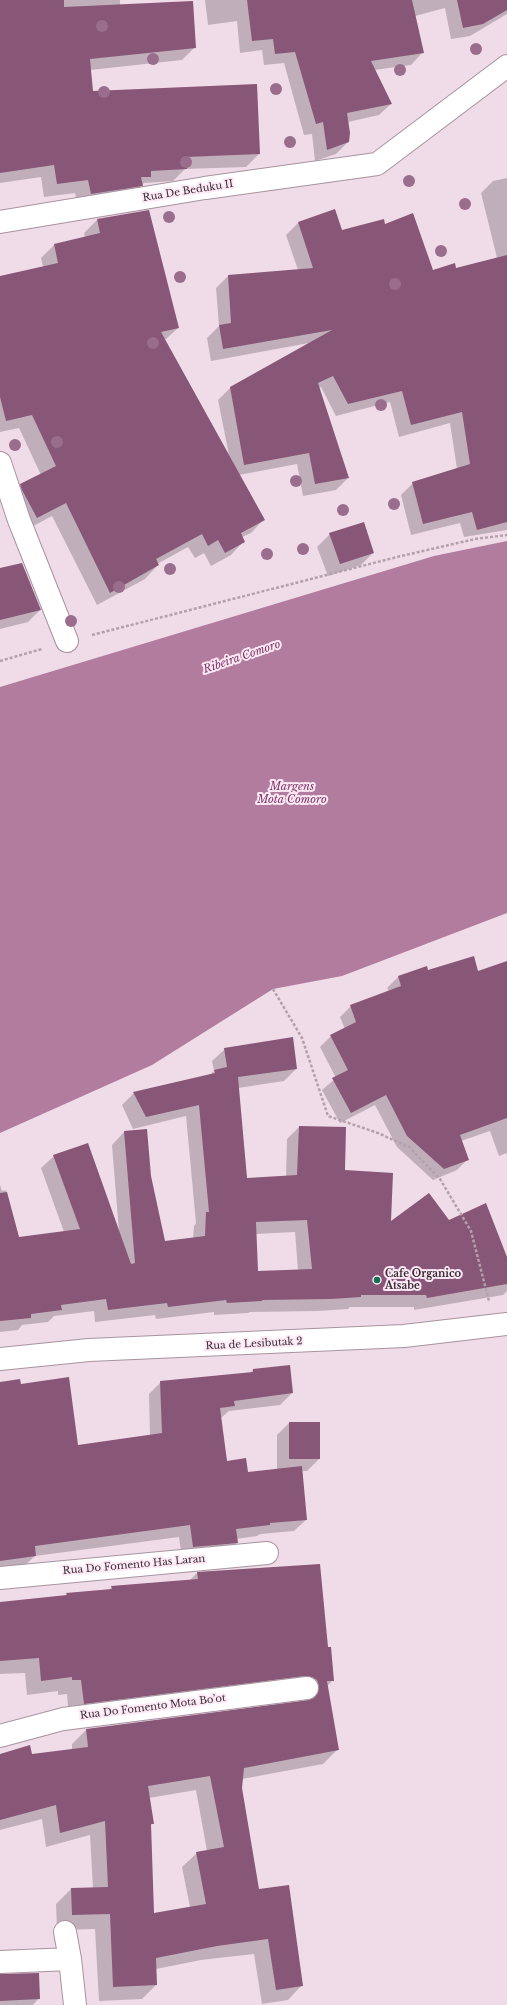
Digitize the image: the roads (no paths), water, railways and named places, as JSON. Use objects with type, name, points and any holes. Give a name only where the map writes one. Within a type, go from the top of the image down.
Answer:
[{"type":"street","name":"Rua De Beduku II","points":[[0,222],[205,188],[377,164],[507,66]]},
{"type":"street","points":[[0,463],[19,520],[67,641]]},
{"type":"street","name":"Rua de Lesibutak 2","points":[[0,1359],[89,1350],[404,1336],[501,1325]]},
{"type":"street","name":"Rua Do Fomento Has Laran","points":[[0,1578],[267,1553]]},
{"type":"street","name":"Rua Do Fomento Mota Bo’ot","points":[[0,1736],[62,1719],[307,1688]]},
{"type":"street","points":[[65,1932],[70,1959],[75,2005]]},
{"type":"street","points":[[0,1962],[70,1959]]},
{"type":"water","name":"Margens Mota Comoro","points":[[507,541],[507,913],[342,976],[273,989],[152,1065],[0,1133],[0,687],[434,556]]},
{"type":"place","name":"Cafe Organico Atsabe","points":[[377,1280]]},
{"type":"water label","name":"Ribeira Comoro","points":[[242,657]]}]
